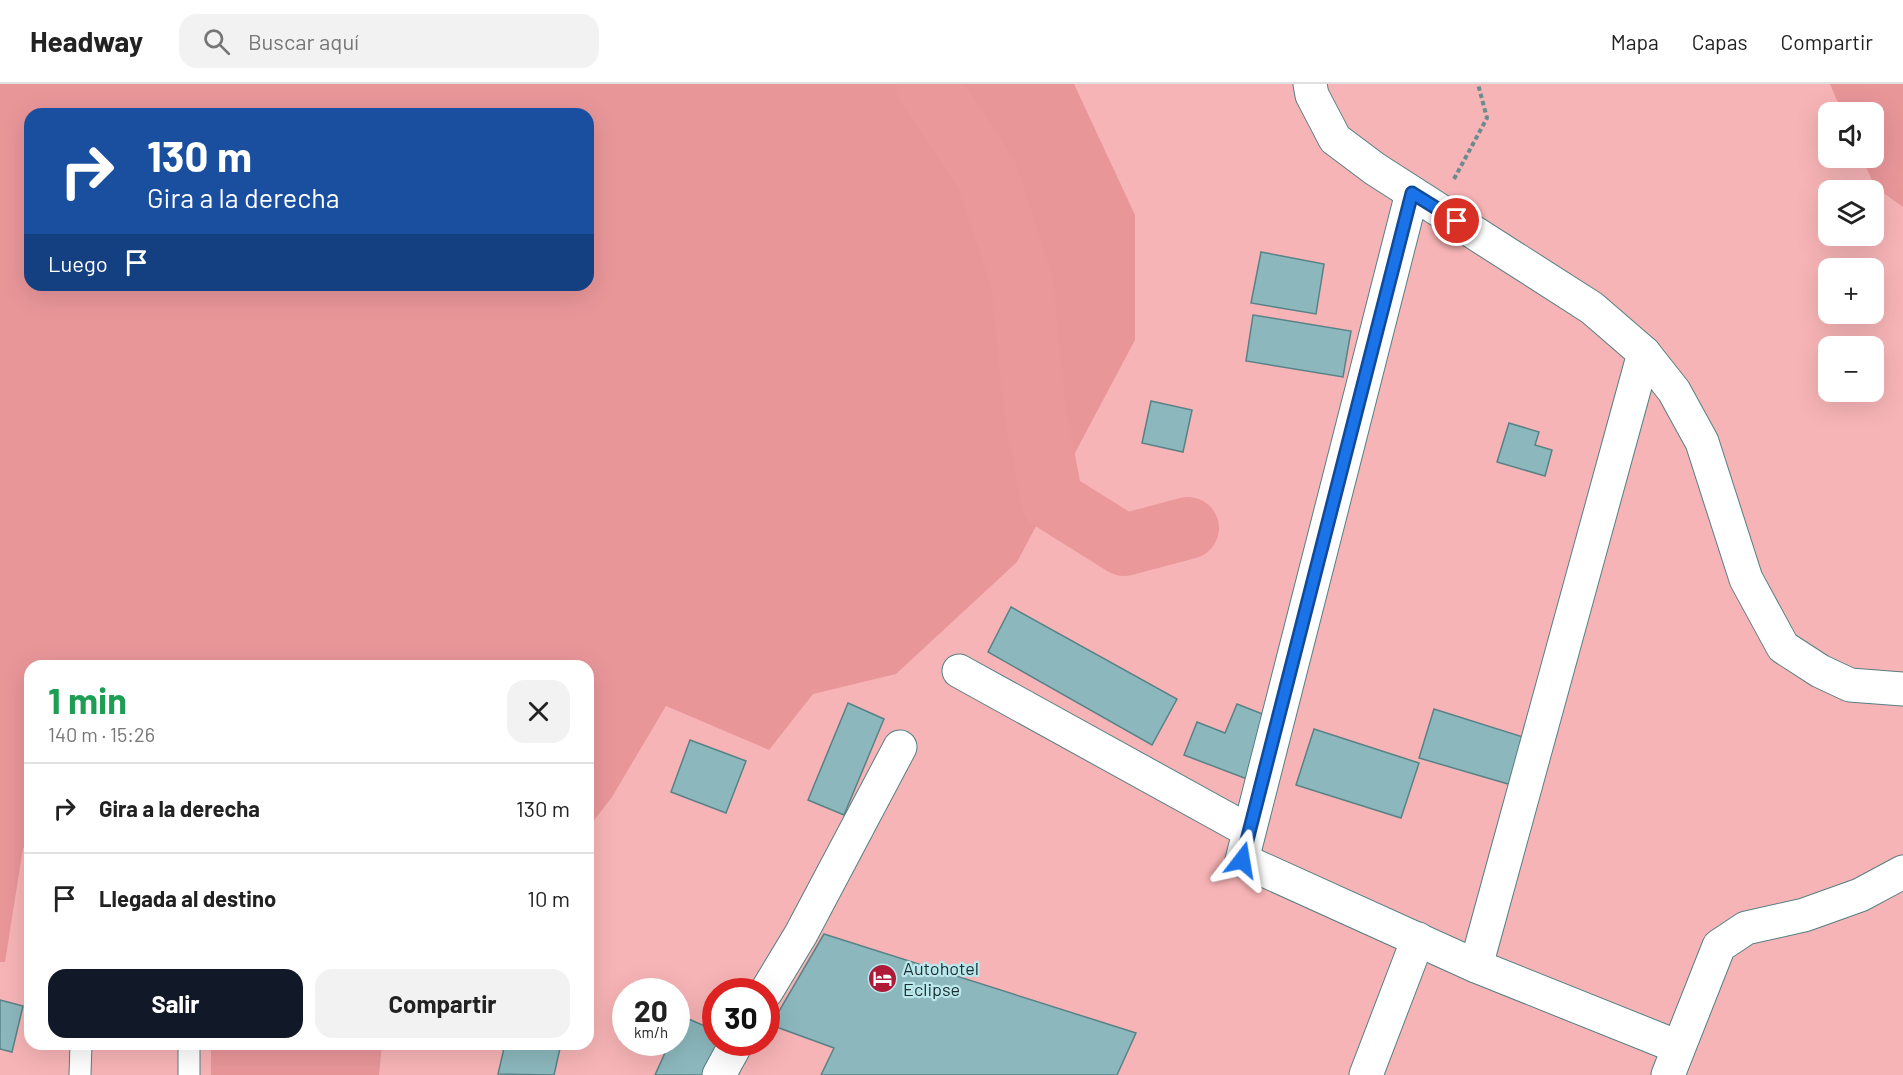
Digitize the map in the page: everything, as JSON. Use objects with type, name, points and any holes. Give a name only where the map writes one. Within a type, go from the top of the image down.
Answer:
[{"type":"street","points":[[1310,84],[1312,95],[1335,139],[1425,201],[1592,308],[1644,353],[1674,391],[1701,442],[1746,579],[1783,647],[1820,671],[1850,685],[1903,689]]},
{"type":"street","points":[[1425,201],[1242,860],[1476,966],[1673,1061],[1719,946],[1746,928],[1804,915],[1838,903],[1860,895],[1903,872]]},
{"type":"street","points":[[1476,966],[1644,353]]},
{"type":"street","points":[[958,671],[1249,831]]},
{"type":"street","points":[[774,978],[807,924],[900,747]]},
{"type":"street","points":[[1366,1075],[1418,939]]},
{"type":"street","points":[[718,1075],[729,1056]]},
{"type":"lane","points":[[80,1075],[81,1050]]},
{"type":"lane","points":[[189,1050],[189,1075]]},
{"type":"path","points":[[1425,201],[1486,118],[1478,84]]},
{"type":"shaded area","points":[[0,84],[1903,84],[1903,1075],[0,1075]]},
{"type":"shaded area","points":[[0,84],[1074,84],[1135,215],[1135,340],[1017,562],[896,674],[813,694],[769,750],[666,706],[612,797],[594,820],[594,660],[24,660],[24,848],[5,962],[0,962]]},
{"type":"shaded area","points":[[1830,84],[1903,84],[1903,207],[1884,193],[1884,180],[1872,180],[1866,168],[1884,168],[1884,102],[1838,102]]},
{"type":"shaded area","points":[[211,1050],[381,1050],[379,1075],[211,1075]]},
{"type":"building","points":[[1261,252],[1324,264],[1316,314],[1251,303]]},
{"type":"building","points":[[1253,315],[1351,331],[1343,377],[1246,361]]},
{"type":"building","points":[[1151,401],[1192,410],[1183,452],[1142,443]]},
{"type":"building","points":[[1509,423],[1539,432],[1535,445],[1552,450],[1545,476],[1497,462]]},
{"type":"building","points":[[1011,607],[1177,699],[1152,745],[988,652]]},
{"type":"building","points":[[848,703],[884,719],[844,815],[808,800]]},
{"type":"building","points":[[1237,704],[1270,717],[1247,779],[1184,755],[1197,722],[1225,733]]},
{"type":"building","points":[[1434,709],[1529,739],[1515,786],[1419,758]]},
{"type":"building","points":[[1314,729],[1419,763],[1401,818],[1296,785]]},
{"type":"building","points":[[690,740],[746,761],[726,813],[671,792]]},
{"type":"building","name":"Autohotel Eclipse","points":[[824,934],[1136,1033],[1117,1075],[821,1075],[834,1048],[780,1028],[780,1010]]},
{"type":"building","points":[[0,1000],[23,1006],[12,1052],[0,1049]]},
{"type":"building","points":[[690,1020],[702,1025],[702,1056],[719,1056],[708,1075],[655,1075],[664,1056],[690,1056]]},
{"type":"building","points":[[504,1050],[560,1050],[554,1075],[498,1074]]},
{"type":"waterway","points":[[927,84],[989,179],[1022,284],[1035,410],[1052,500],[1124,545],[1188,528]]},
{"type":"place","name":"Autohotel Eclipse","points":[[882,979]]},
{"type":"route","points":[[1242,860],[1412,193],[1457,221]]}]
